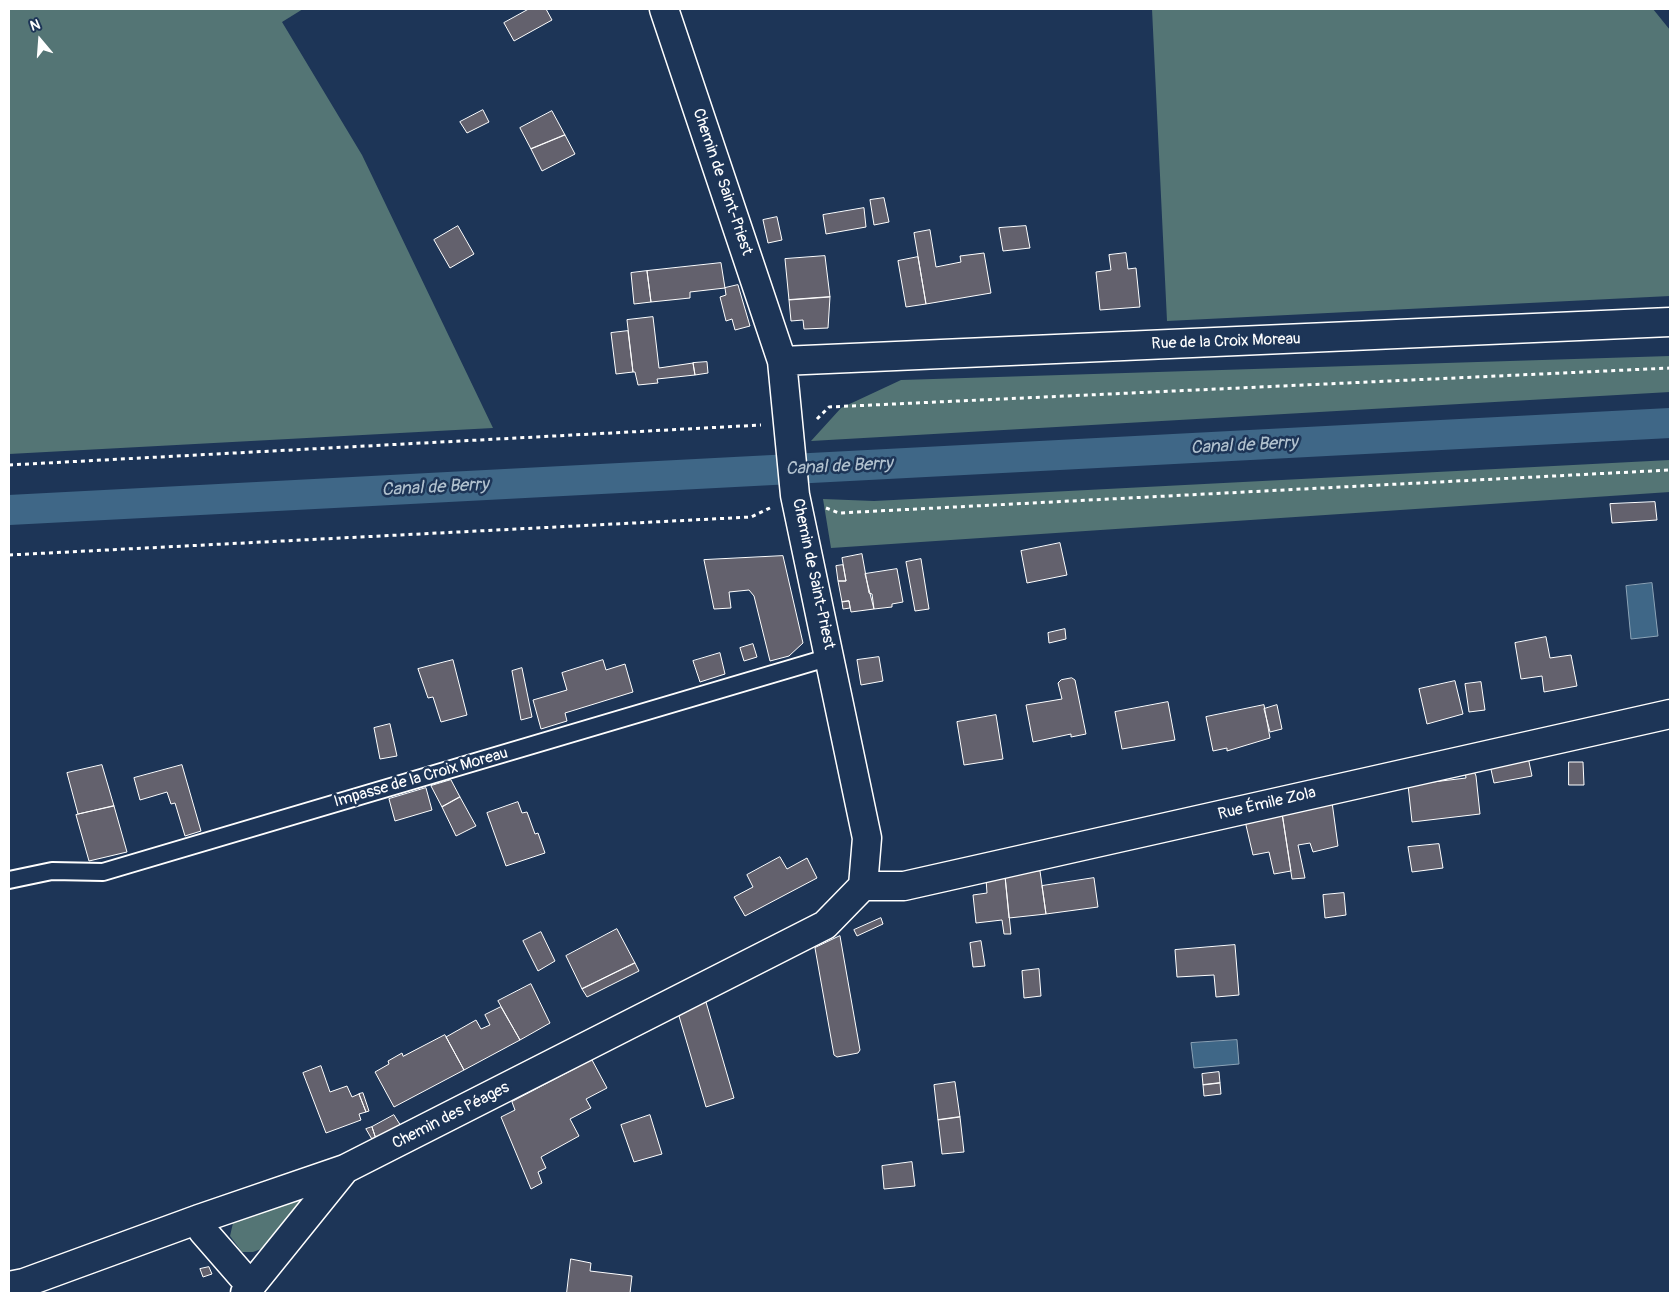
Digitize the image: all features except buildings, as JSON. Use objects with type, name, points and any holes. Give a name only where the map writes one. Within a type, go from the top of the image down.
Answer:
[{"type":"street","name":"Chemin de Saint-Priest","points":[[664,9],[782,361],[795,496],[867,838],[863,886]]},
{"type":"street","name":"Rue de la Croix Moreau","points":[[782,361],[1670,322]]},
{"type":"street","name":"Rue Émile Zola","points":[[863,886],[904,886],[1670,714]]},
{"type":"street","name":"Chemin des Péages","points":[[9,1286],[24,1283],[199,1219],[345,1169],[825,925],[863,886]]},
{"type":"street","points":[[199,1219],[204,1231],[248,1289],[345,1169]]},
{"type":"lane","name":"Impasse de la Croix Moreau","points":[[9,880],[52,872],[103,872],[830,657]]},
{"type":"path","points":[[9,465],[764,425],[791,445],[829,407],[1670,368]]},
{"type":"path","points":[[9,554],[751,517],[795,496],[839,513],[1670,470]]},
{"type":"green space","points":[[9,9],[303,9],[282,22],[362,155],[493,428],[9,454]]},
{"type":"green space","points":[[1152,9],[1653,9],[1670,30],[1670,296],[1167,321]]},
{"type":"green space","points":[[1670,356],[1670,392],[811,441],[841,408],[901,380]]},
{"type":"green space","points":[[1670,460],[1670,492],[831,548],[823,499],[874,501]]},
{"type":"green space","points":[[305,1194],[264,1248],[253,1252],[242,1252],[230,1236],[233,1223],[239,1219]]},
{"type":"water","points":[[1652,583],[1658,636],[1631,639],[1626,586]]},
{"type":"water","points":[[1237,1040],[1239,1064],[1194,1068],[1191,1043]]},
{"type":"waterway","name":"Canal de Berry","points":[[9,510],[1670,423]]}]
